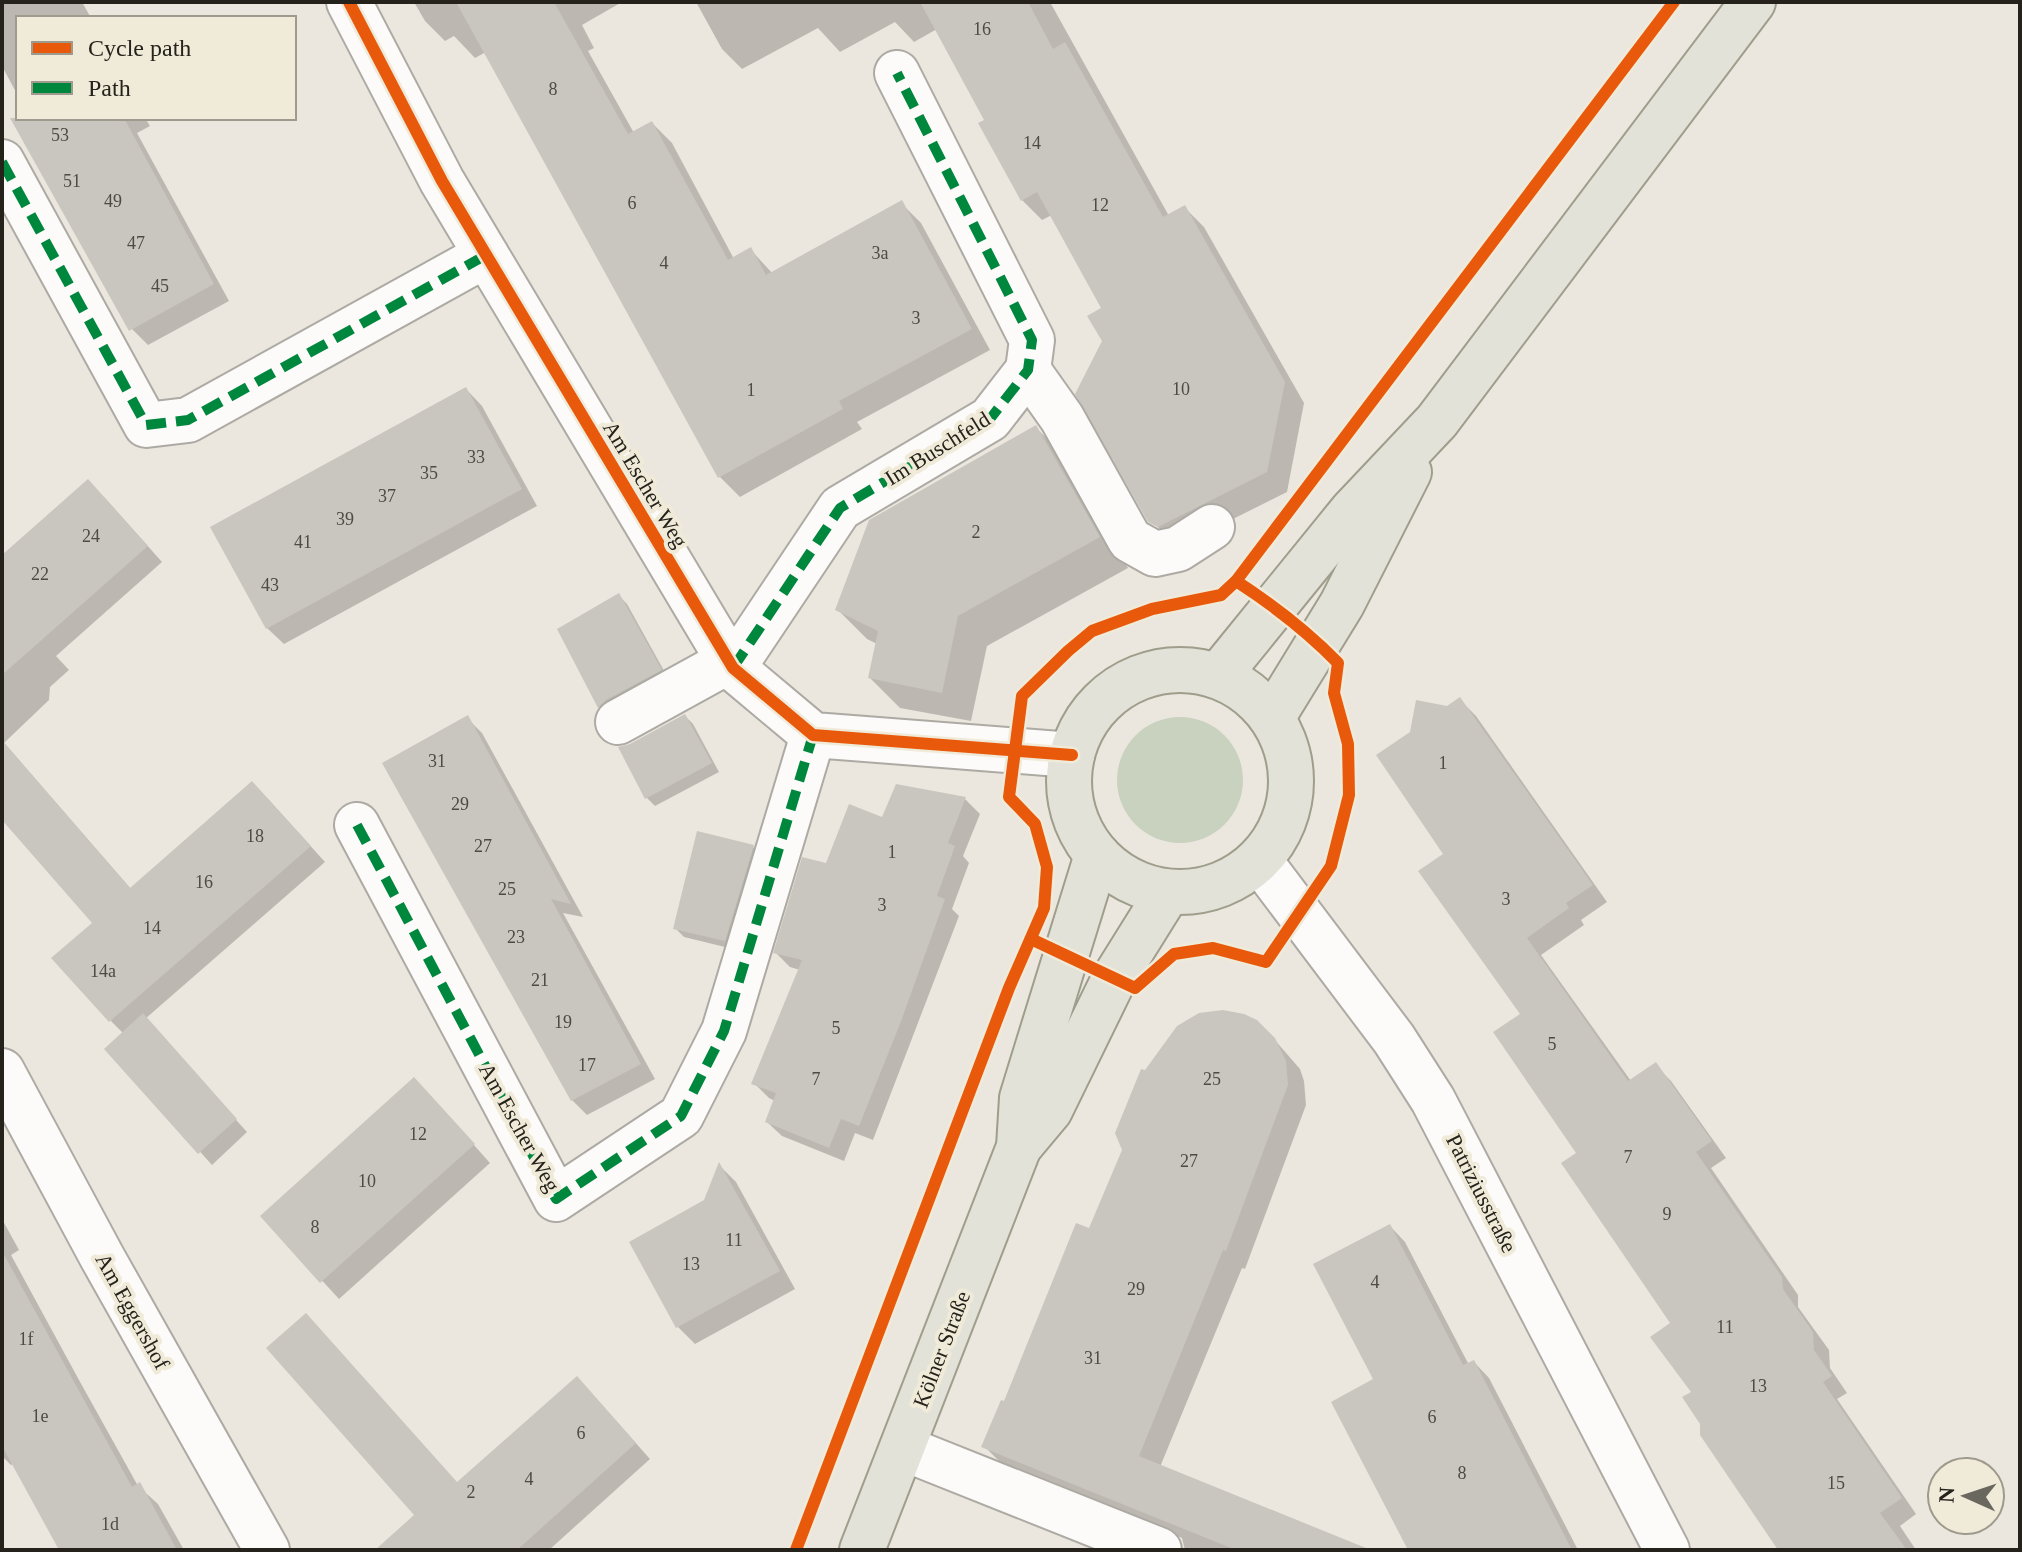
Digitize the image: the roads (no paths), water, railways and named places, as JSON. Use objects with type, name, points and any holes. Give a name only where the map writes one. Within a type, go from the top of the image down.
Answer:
[{"type":"main road","points":[[1218,676],[1352,511],[1437,421],[1753,2]]},
{"type":"main road","points":[[1272,718],[1342,604],[1437,421]]},
{"type":"main road","points":[[1187,669],[1218,676],[1245,691],[1272,718],[1287,753],[1291,791],[1281,828],[1259,860],[1233,880],[1201,890],[1168,892],[1129,880],[1097,855],[1077,825],[1069,791],[1072,755],[1082,726],[1102,702],[1126,683],[1156,672],[1187,669]]},
{"type":"main road","name":"Kölner Straße","points":[[862,1550],[1019,1147],[1022,1098],[1097,855]]},
{"type":"main road","name":"Kölner Straße","points":[[1019,1147],[1050,1110],[1115,977],[1168,892]]},
{"type":"street","name":"Am Escher Weg","points":[[349,2],[442,181],[731,664],[813,735],[724,1031],[681,1116],[556,1199],[357,825]]},
{"type":"street","points":[[897,73],[1032,340],[1028,370],[1062,418],[1130,540],[1155,554],[1178,549],[1212,527]]},
{"type":"street","points":[[2,162],[146,425],[188,420],[486,255]]},
{"type":"street","name":"Im Buschfeld","points":[[731,664],[840,508],[990,419],[1028,370]]},
{"type":"street","points":[[618,722],[731,664]]},
{"type":"street","points":[[813,735],[1072,755]]},
{"type":"street","name":"Patriziusstraße","points":[[1259,860],[1394,1039],[1433,1100],[1667,1550]]},
{"type":"street","name":"Am Eggershof","points":[[2,1071],[109,1270],[267,1550]]},
{"type":"street","points":[[903,1448],[1159,1550]]}]
